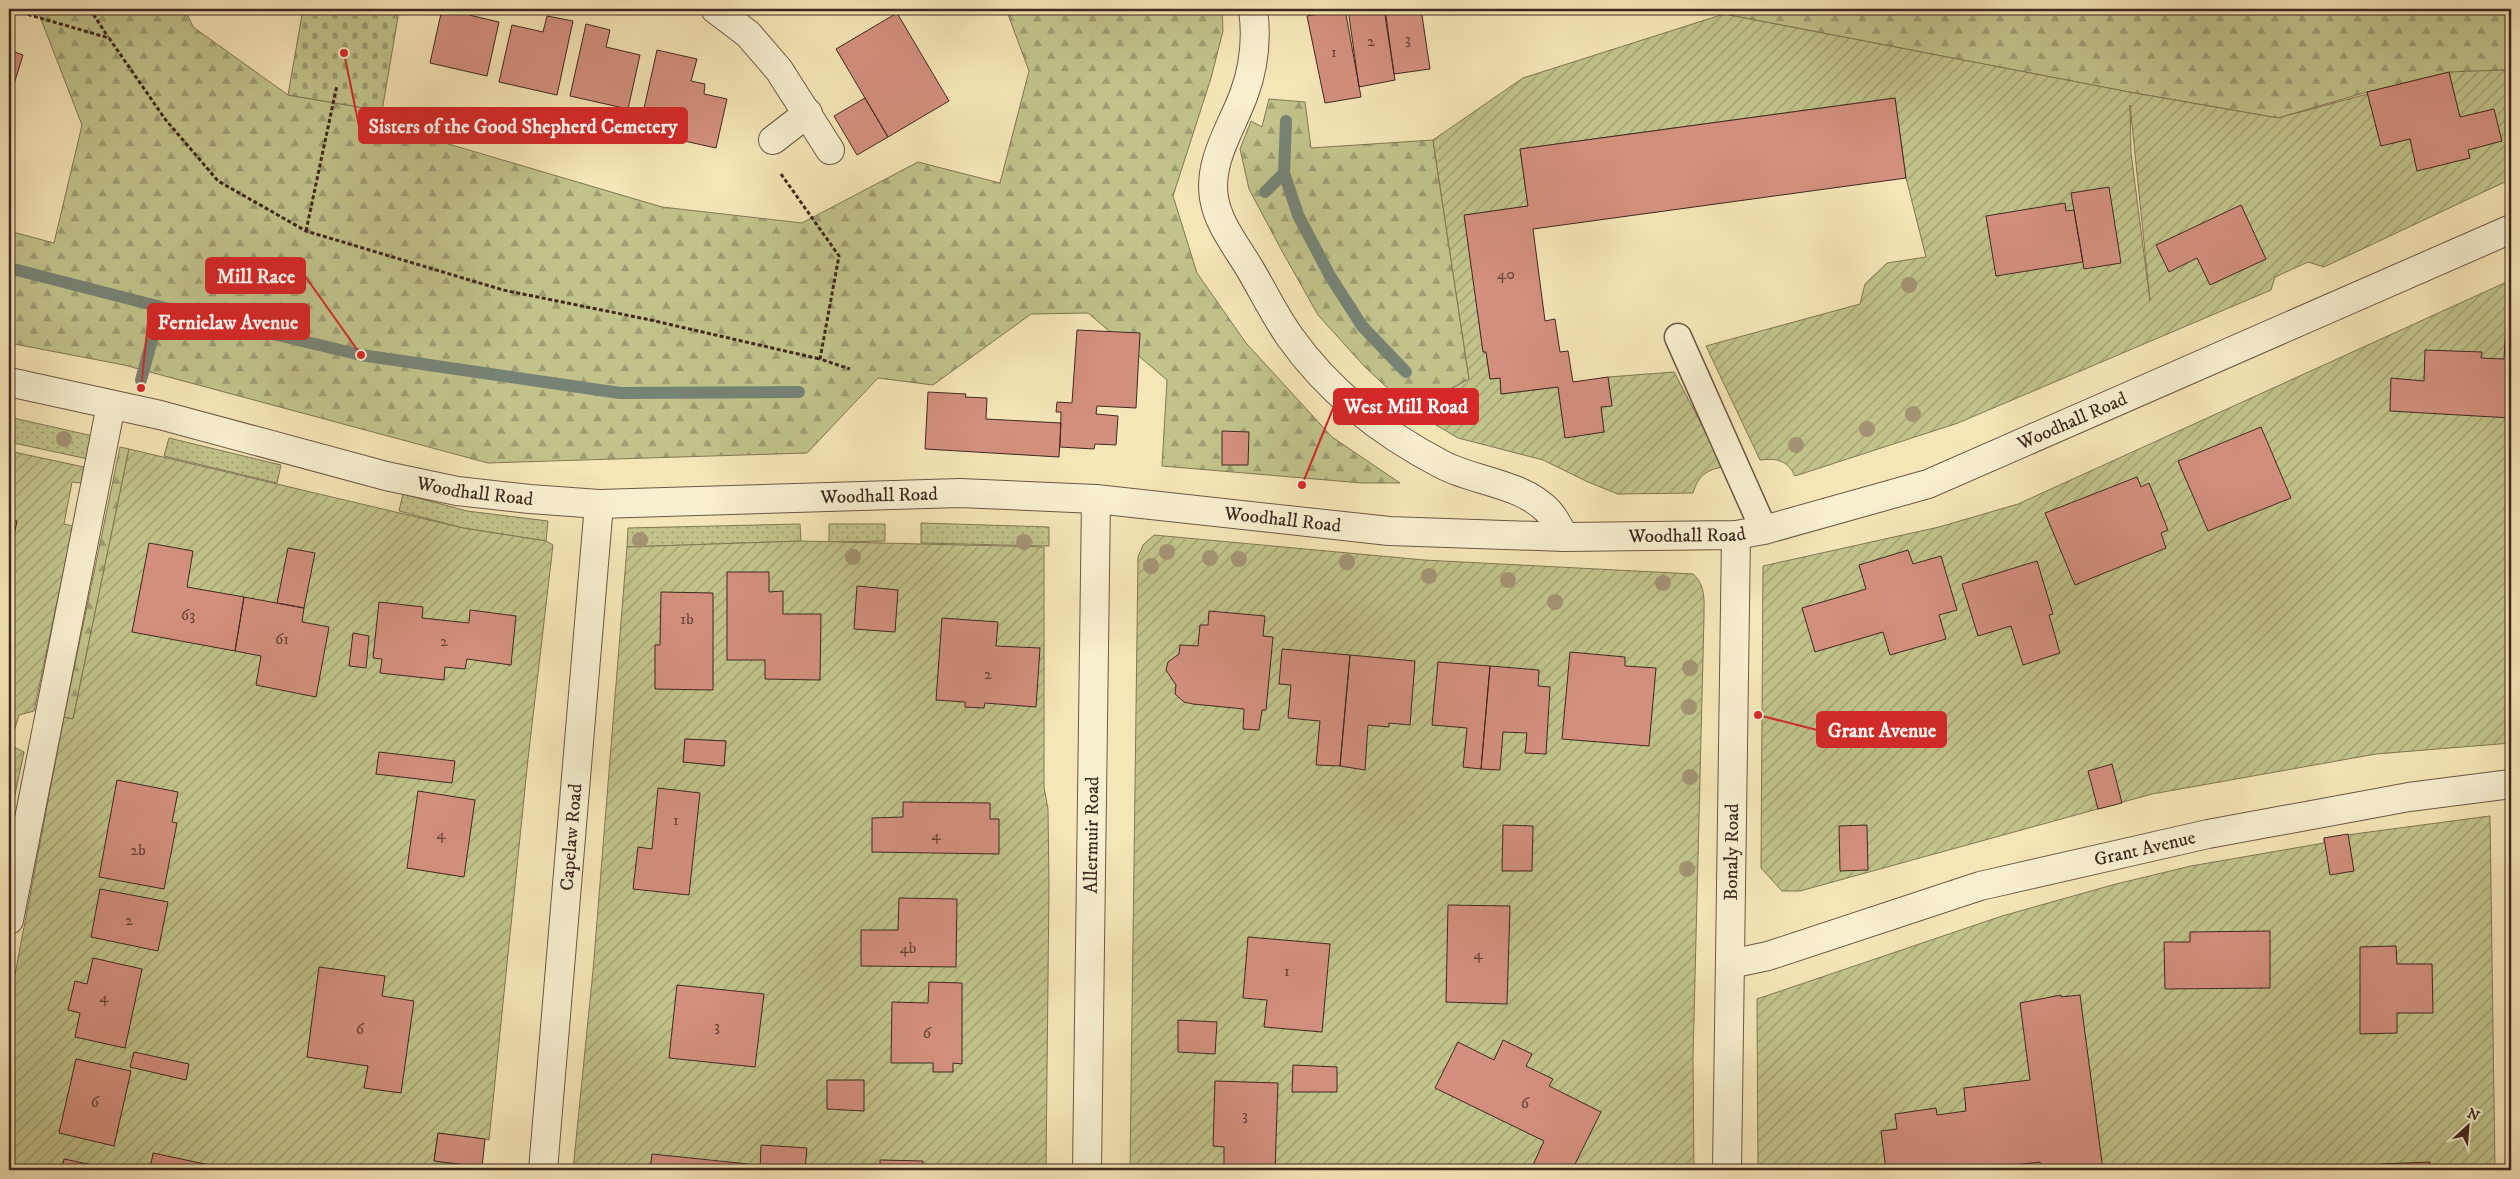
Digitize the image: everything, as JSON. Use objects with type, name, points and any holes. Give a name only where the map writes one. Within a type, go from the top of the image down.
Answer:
[{"type":"street","points":[[715,9],[748,34],[780,70],[830,150]]},
{"type":"street","points":[[1253,9],[1256,30],[1253,63],[1244,94],[1222,146],[1214,172],[1214,198],[1221,221],[1290,337],[1337,393],[1386,431],[1444,465],[1522,493],[1548,512],[1565,537]]},
{"type":"street","points":[[773,140],[808,113]]},
{"type":"street","name":"Woodhall Road","points":[[9,382],[111,404],[386,476],[457,491],[599,504],[960,492],[1096,499],[1390,531],[1565,537],[1736,535],[1764,530],[1928,484],[2511,230]]},
{"type":"street","points":[[9,920],[111,404]]},
{"type":"street","name":"Allermuir Road","points":[[1087,1170],[1096,499]]},
{"type":"street","name":"Capelaw Road","points":[[543,1170],[599,504]]},
{"type":"street","name":"Bonaly Road","points":[[1727,1170],[1736,535]]},
{"type":"street","name":"Grant Avenue","points":[[1730,964],[1768,956],[1980,886],[2208,834],[2409,797],[2511,784]]},
{"type":"lane","points":[[1678,336],[1764,530]]},
{"type":"path","points":[[9,9],[108,38]]},
{"type":"path","points":[[90,9],[165,119],[218,181],[306,231],[503,290],[820,359],[850,369]]},
{"type":"path","points":[[306,231],[337,85]]},
{"type":"path","points":[[773,140],[767,156],[839,256],[820,359]]},
{"type":"green space","points":[[37,9],[185,9],[193,27],[288,95],[382,111],[401,130],[662,207],[802,223],[918,162],[1000,183],[1029,71],[1006,9],[1222,9],[1223,31],[1211,78],[1173,196],[1197,273],[1246,343],[1332,437],[1400,483],[1362,483],[1162,466],[1167,380],[1088,313],[1031,314],[933,385],[878,378],[807,453],[488,463],[124,365],[9,343],[9,231],[54,243],[82,125]]},
{"type":"green space","points":[[303,9],[385,9],[399,11],[382,111],[288,95]]},
{"type":"green space","points":[[1726,9],[2511,9],[2511,72],[2502,70],[2367,92],[2278,118],[2129,92],[1724,14]]},
{"type":"green space","points":[[1724,14],[2129,92],[2278,118],[2449,72],[2502,70],[2511,72],[2511,179],[2324,267],[2308,262],[2275,277],[2271,290],[1958,423],[1795,476],[1789,466],[1781,461],[1772,459],[1760,460],[1706,346],[1860,304],[1865,284],[1887,263],[1926,257],[1906,178],[1895,98],[1520,149],[1528,206],[1465,215],[1483,351],[1486,352],[1490,379],[1500,378],[1501,394],[1558,387],[1565,437],[1604,432],[1601,407],[1612,405],[1608,377],[1674,372],[1724,467],[1704,474],[1693,493],[1618,494],[1543,460],[1458,438],[1411,410],[1469,379],[1433,140],[1523,78]],"holes":[[[2130,105],[2150,301],[2131,153]]]},
{"type":"green space","points":[[1269,99],[1305,102],[1311,148],[1433,140],[1469,379],[1411,410],[1365,367],[1318,315],[1249,189],[1240,149],[1251,121],[1262,127]]},
{"type":"green space","points":[[2511,280],[2511,743],[2376,754],[2152,794],[1800,891],[1782,891],[1761,868],[1763,566],[1939,527],[2018,504]]},
{"type":"green space","points":[[9,417],[93,436],[88,459],[9,442]]},
{"type":"green space","points":[[169,438],[281,465],[277,483],[164,456]]},
{"type":"green space","points":[[120,447],[129,449],[73,719],[64,717]]},
{"type":"green space","points":[[129,449],[463,528],[546,541],[553,545],[528,759],[489,1140],[438,1133],[434,1161],[486,1168],[486,1170],[9,1170],[9,1006],[64,717],[73,719]]},
{"type":"green space","points":[[9,451],[84,467],[81,483],[72,482],[64,524],[73,526],[34,711],[19,715],[10,745],[24,752],[9,823]]},
{"type":"green space","points":[[403,494],[467,511],[548,521],[546,541],[463,528],[399,511]]},
{"type":"green space","points":[[921,523],[1049,527],[1049,546],[921,543]]},
{"type":"green space","points":[[800,524],[801,541],[627,547],[628,528]]},
{"type":"green space","points":[[829,524],[885,524],[885,541],[829,542]]},
{"type":"green space","points":[[1154,535],[1424,560],[1693,574],[1702,588],[1704,605],[1693,1058],[1694,1170],[1130,1170],[1138,557],[1143,545]]},
{"type":"green space","points":[[801,541],[1044,547],[1044,787],[1048,809],[1049,885],[1046,1170],[573,1170],[593,971],[627,547]],"holes":[[[685,739],[726,741],[724,766],[683,762]]]},
{"type":"green space","points":[[2490,816],[2495,1170],[1758,1170],[1757,999],[2002,916],[2116,884],[2191,866],[2324,843],[2324,838]]},
{"type":"building","points":[[442,9],[470,9],[469,15],[499,22],[487,76],[430,63]]},
{"type":"building","points":[[1345,9],[1361,97],[1325,103],[1307,16]]},
{"type":"building","points":[[1348,9],[1384,9],[1395,80],[1359,87]]},
{"type":"building","points":[[1385,9],[1421,9],[1430,69],[1394,74]]},
{"type":"building","points":[[897,13],[949,101],[888,137],[836,49]]},
{"type":"building","points":[[547,16],[573,21],[557,95],[499,82],[512,25],[543,32]]},
{"type":"building","points":[[586,24],[610,30],[606,47],[640,55],[628,109],[570,96]]},
{"type":"building","points":[[9,50],[23,55],[9,100]]},
{"type":"building","points":[[657,50],[697,59],[691,81],[705,84],[704,94],[727,99],[716,148],[639,131]]},
{"type":"building","points":[[2449,72],[2460,117],[2494,109],[2502,141],[2468,150],[2470,158],[2417,171],[2410,139],[2381,146],[2367,92]]},
{"type":"building","points":[[865,98],[888,137],[857,155],[834,116]]},
{"type":"building","points":[[1895,98],[1906,178],[1533,229],[1545,321],[1555,319],[1560,352],[1568,351],[1573,382],[1608,377],[1612,406],[1601,407],[1604,432],[1565,438],[1558,387],[1501,394],[1500,378],[1490,379],[1486,352],[1483,352],[1464,215],[1528,206],[1520,149]]},
{"type":"building","points":[[2109,187],[2121,263],[2084,269],[2071,193]]},
{"type":"building","points":[[2065,203],[2066,211],[2074,210],[2083,262],[1996,276],[1986,216]]},
{"type":"building","points":[[2241,205],[2266,259],[2210,285],[2197,258],[2169,272],[2156,245]]},
{"type":"building","points":[[2507,308],[2511,308],[2511,418],[2390,411],[2391,378],[2424,381],[2425,350],[2482,352],[2481,358],[2504,359]]},
{"type":"building","points":[[1077,330],[1140,333],[1136,408],[1097,406],[1096,414],[1118,416],[1116,445],[1095,444],[1094,449],[1060,447],[1061,412],[1056,412],[1057,402],[1072,403]]},
{"type":"building","points":[[928,392],[966,394],[965,397],[987,398],[986,419],[1061,423],[1059,457],[925,449]]},
{"type":"building","points":[[2261,427],[2291,498],[2208,531],[2178,461]]},
{"type":"building","points":[[1222,431],[1249,432],[1248,465],[1222,465]]},
{"type":"building","points":[[2137,477],[2141,487],[2149,483],[2168,530],[2161,533],[2166,548],[2075,585],[2045,513]]},
{"type":"building","points":[[9,520],[17,521],[9,560]]},
{"type":"building","points":[[149,543],[193,551],[187,587],[244,597],[235,651],[132,632]]},
{"type":"building","points":[[288,548],[315,553],[304,608],[277,603]]},
{"type":"building","points":[[1908,550],[1913,564],[1941,556],[1957,610],[1939,615],[1946,639],[1890,655],[1883,632],[1815,652],[1802,608],[1866,589],[1859,565]]},
{"type":"building","points":[[2037,561],[2053,614],[2049,615],[2060,653],[2023,665],[2011,626],[1978,636],[1962,584]]},
{"type":"building","points":[[727,572],[769,572],[769,592],[783,591],[783,614],[821,614],[820,680],[765,679],[765,660],[727,660]]},
{"type":"building","points":[[857,586],[898,590],[895,632],[854,629]]},
{"type":"building","points":[[661,592],[713,593],[713,690],[655,689],[655,645],[660,645]]},
{"type":"building","points":[[244,597],[304,608],[302,622],[329,627],[316,697],[256,685],[261,656],[235,651]]},
{"type":"building","points":[[379,602],[423,607],[422,618],[469,623],[470,610],[516,616],[511,665],[467,659],[465,669],[445,667],[444,680],[380,673],[382,659],[373,658]]},
{"type":"building","points":[[1209,611],[1265,616],[1263,636],[1273,637],[1266,710],[1262,710],[1259,730],[1243,729],[1244,709],[1193,704],[1184,702],[1175,694],[1176,685],[1166,670],[1168,662],[1179,654],[1180,645],[1198,646],[1200,625],[1208,625]]},
{"type":"building","points":[[942,618],[998,622],[996,646],[1040,648],[1036,707],[985,703],[984,708],[965,707],[965,702],[936,700]]},
{"type":"building","points":[[353,633],[369,636],[366,668],[349,666]]},
{"type":"building","points":[[1282,649],[1350,655],[1340,766],[1316,765],[1320,721],[1288,718],[1291,685],[1279,684]]},
{"type":"building","points":[[1570,652],[1625,657],[1625,666],[1656,668],[1649,746],[1562,739]]},
{"type":"building","points":[[1350,655],[1415,661],[1410,725],[1389,723],[1389,727],[1368,725],[1365,770],[1340,766]]},
{"type":"building","points":[[1438,662],[1490,666],[1481,769],[1463,767],[1467,728],[1432,725]]},
{"type":"building","points":[[1490,666],[1539,670],[1538,686],[1550,687],[1546,754],[1525,753],[1527,733],[1503,732],[1500,770],[1481,769]]},
{"type":"building","points":[[685,739],[726,741],[724,766],[683,762]]},
{"type":"building","points":[[379,752],[455,761],[452,783],[376,774]]},
{"type":"building","points":[[2112,764],[2122,803],[2098,809],[2088,771]]},
{"type":"building","points":[[117,780],[178,792],[172,822],[177,823],[164,889],[99,877]]},
{"type":"building","points":[[658,788],[700,793],[689,895],[633,889],[638,847],[652,849]]},
{"type":"building","points":[[418,791],[475,800],[464,877],[407,868]]},
{"type":"building","points":[[903,802],[990,803],[990,819],[999,819],[999,854],[872,852],[872,818],[903,817]]},
{"type":"building","points":[[1503,825],[1533,826],[1532,871],[1502,871]]},
{"type":"building","points":[[1867,825],[1868,870],[1840,871],[1839,826]]},
{"type":"building","points":[[2348,834],[2354,871],[2330,875],[2324,838]]},
{"type":"building","points":[[100,889],[168,902],[158,951],[91,937]]},
{"type":"building","points":[[899,898],[957,899],[956,967],[861,966],[861,930],[898,930]]},
{"type":"building","points":[[1448,905],[1510,906],[1507,1004],[1446,1002]]},
{"type":"building","points":[[2270,931],[2270,988],[2165,989],[2164,942],[2190,942],[2190,932]]},
{"type":"building","points":[[1248,937],[1330,944],[1322,1032],[1264,1027],[1267,1000],[1243,998]]},
{"type":"building","points":[[2396,946],[2397,964],[2432,964],[2433,1013],[2397,1013],[2397,1033],[2360,1034],[2360,947]]},
{"type":"building","points":[[93,958],[142,969],[125,1048],[75,1037],[80,1013],[68,1010],[75,981],[87,984]]},
{"type":"building","points":[[319,967],[385,976],[382,996],[414,1001],[401,1093],[364,1088],[368,1066],[307,1057]]},
{"type":"building","points":[[929,982],[962,983],[962,1064],[953,1063],[953,1072],[933,1072],[933,1063],[891,1063],[892,1002],[928,1003]]},
{"type":"building","points":[[677,985],[764,994],[755,1067],[669,1058]]},
{"type":"building","points":[[2061,995],[2061,997],[2080,995],[2103,1170],[2041,1170],[2040,1162],[1971,1170],[1886,1170],[1881,1131],[1897,1129],[1895,1114],[1936,1108],[1937,1115],[1966,1111],[1964,1088],[2030,1080],[2020,1003]]},
{"type":"building","points":[[1178,1020],[1217,1022],[1215,1054],[1178,1052]]},
{"type":"building","points":[[1503,1040],[1532,1054],[1526,1066],[1553,1079],[1549,1086],[1601,1112],[1572,1170],[1544,1170],[1533,1165],[1544,1141],[1435,1088],[1458,1042],[1494,1060]]},
{"type":"building","points":[[134,1052],[189,1064],[186,1080],[130,1067]]},
{"type":"building","points":[[76,1059],[131,1071],[114,1146],[59,1133]]},
{"type":"building","points":[[1293,1065],[1337,1067],[1337,1092],[1292,1092]]},
{"type":"building","points":[[827,1080],[864,1080],[864,1111],[827,1109]]},
{"type":"building","points":[[1215,1081],[1278,1083],[1275,1170],[1224,1170],[1224,1147],[1213,1146]]},
{"type":"building","points":[[438,1133],[485,1139],[482,1167],[434,1161]]},
{"type":"building","points":[[761,1145],[807,1148],[805,1170],[760,1170]]},
{"type":"building","points":[[153,1153],[214,1166],[213,1170],[150,1170]]},
{"type":"building","points":[[652,1154],[748,1164],[747,1170],[650,1170]]},
{"type":"building","points":[[64,1159],[116,1170],[62,1170]]},
{"type":"building","points":[[880,1160],[923,1161],[923,1170],[880,1170]]},
{"type":"building","points":[[2430,1162],[2430,1170],[2382,1170],[2381,1164]]},
{"type":"waterway","points":[[1286,121],[1284,173],[1298,215],[1330,276],[1362,326],[1406,372]]},
{"type":"waterway","points":[[1265,192],[1284,173]]},
{"type":"waterway","points":[[9,268],[361,355],[620,393],[799,392]]},
{"type":"waterway","points":[[141,380],[161,307]]},
{"type":"place","name":"Sisters of the Good Shepherd Cemetery","points":[[344,53]]},
{"type":"place","name":"Mill Race","points":[[361,355]]},
{"type":"place","name":"Fernielaw Avenue","points":[[141,388]]},
{"type":"place","name":"West Mill Road","points":[[1302,485]]},
{"type":"place","name":"Grant Avenue","points":[[1758,715]]}]
